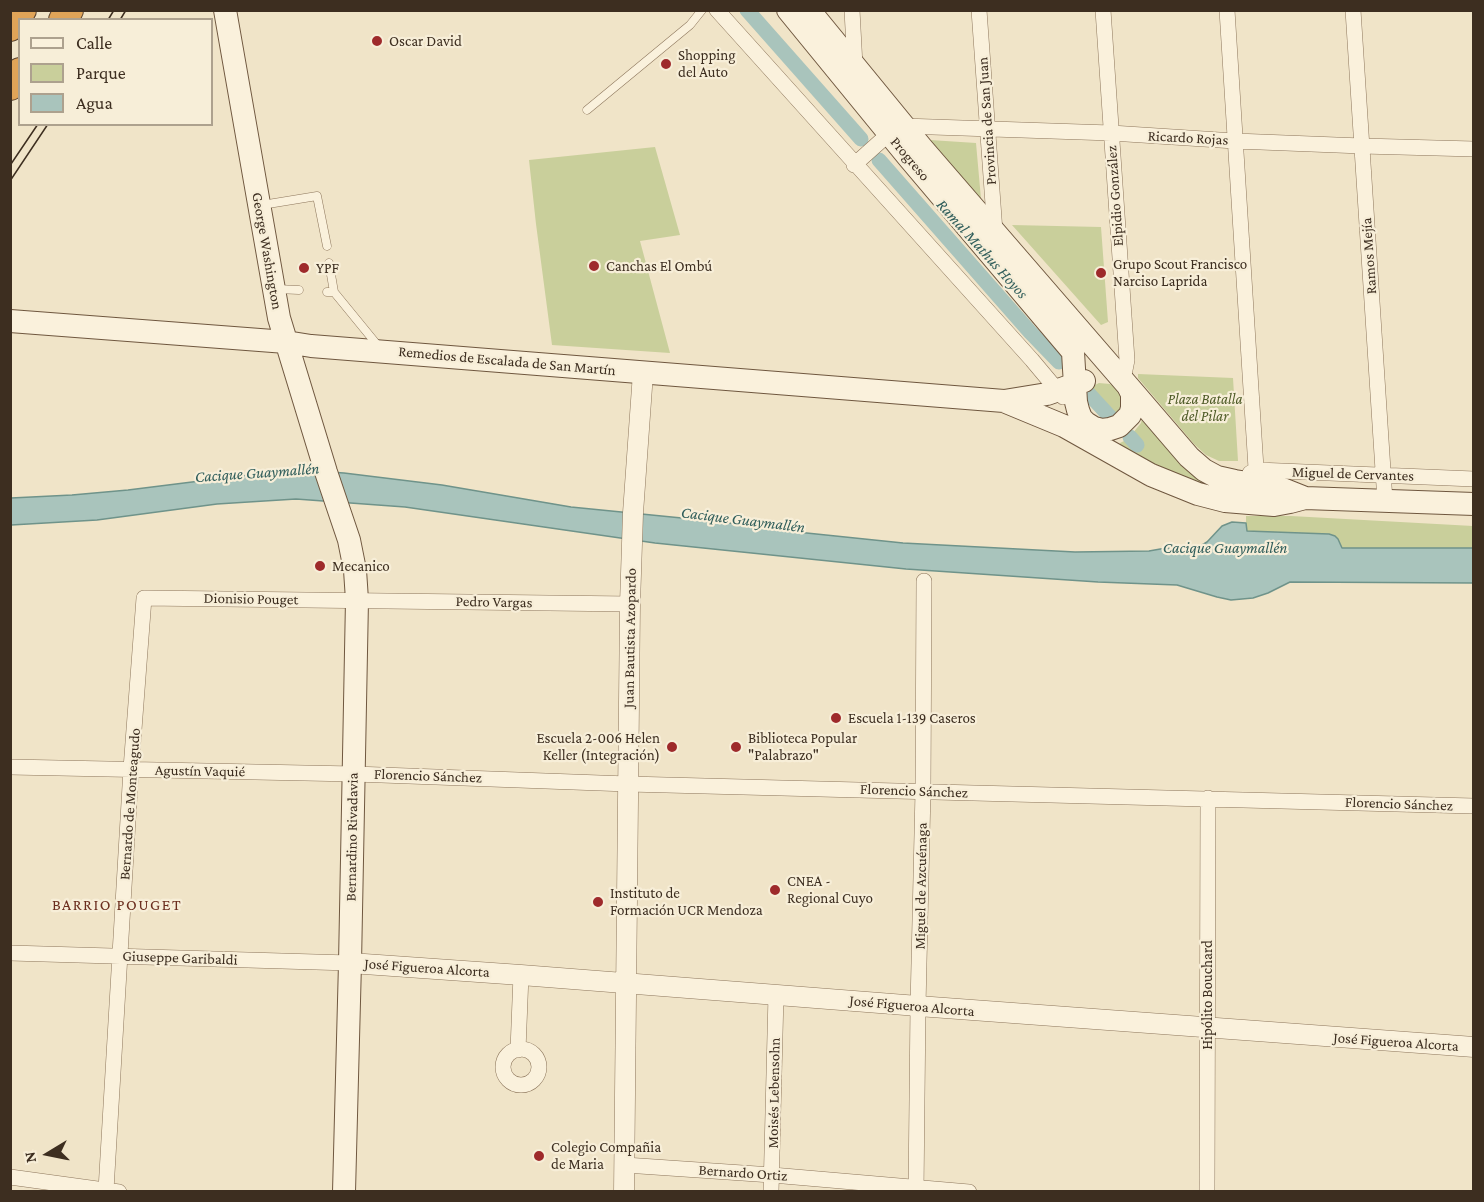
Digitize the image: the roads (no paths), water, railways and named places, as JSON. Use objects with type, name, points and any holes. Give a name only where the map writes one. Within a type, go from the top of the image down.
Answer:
[{"type":"highway","points":[[10,88],[18,75]]},
{"type":"main road","name":"George Washington","points":[[225,10],[273,289],[286,342],[331,486]]},
{"type":"main road","name":"Progreso","points":[[788,10],[1073,352],[1077,406]]},
{"type":"main road","name":"Progreso","points":[[808,10],[855,66],[892,133],[995,232],[1124,381]]},
{"type":"main road","name":"Remedios de Escalada de San Martín","points":[[10,321],[1077,406]]},
{"type":"main road","points":[[1104,372],[1124,381],[1132,394],[1130,415],[1119,426],[1110,429],[1102,430],[1077,406],[1096,374],[1104,372]]},
{"type":"main road","name":"Miguel de Cervantes","points":[[1124,381],[1177,444],[1199,466],[1217,477],[1235,481],[1257,477],[1305,498]]},
{"type":"main road","name":"Remedios de Escalada de San Martín","points":[[1004,401],[1032,398],[1077,406],[1142,470],[1181,488]]},
{"type":"main road","points":[[1077,406],[1108,444],[1142,470]]},
{"type":"main road","name":"Bernardino Rivadavia","points":[[331,486],[352,555],[357,600],[344,1191]]},
{"type":"main road","name":"Miguel de Cervantes","points":[[1181,488],[1211,498],[1274,505],[1305,498],[1473,504]]},
{"type":"street","points":[[717,10],[854,165],[1077,406]]},
{"type":"street","points":[[852,10],[855,66]]},
{"type":"street","name":"Provincia de San Juan","points":[[979,10],[995,232]]},
{"type":"street","name":"Elpidio González","points":[[1102,10],[1127,360],[1124,381]]},
{"type":"street","points":[[1227,10],[1257,477]]},
{"type":"street","name":"Ramos Mejía","points":[[1353,10],[1385,501]]},
{"type":"street","name":"Ricardo Rojas","points":[[892,133],[987,129],[1362,146],[1473,148]]},
{"type":"street","points":[[854,165],[892,133]]},
{"type":"street","points":[[1032,360],[1040,386],[1032,398]]},
{"type":"street","name":"Juan Bautista Azopardo","points":[[624,1191],[630,604],[633,513],[643,373]]},
{"type":"street","name":"Miguel de Cervantes","points":[[1257,477],[1383,475],[1473,479]]},
{"type":"street","name":"Miguel de Azcuénaga","points":[[916,1189],[924,581]]},
{"type":"street","name":"Dionisio Pouget","points":[[144,598],[357,600]]},
{"type":"street","name":"Bernardo de Monteagudo","points":[[112,1191],[120,956],[144,598]]},
{"type":"street","name":"Pedro Vargas","points":[[357,600],[630,604]]},
{"type":"street","name":"Agustín Vaquié","points":[[10,767],[354,774]]},
{"type":"street","name":"Florencio Sánchez","points":[[354,774],[628,784],[1473,806]]},
{"type":"street","name":"Hipólito Bouchard","points":[[1207,1191],[1208,798]]},
{"type":"street","name":"Giuseppe Garibaldi","points":[[10,953],[350,963]]},
{"type":"street","name":"José Figueroa Alcorta","points":[[350,963],[1473,1047]]},
{"type":"street","points":[[518,1050],[521,975]]},
{"type":"street","name":"Moisés Lebensohn","points":[[771,1191],[776,995]]},
{"type":"street","name":"Bernardo Ortiz","points":[[625,1165],[772,1175],[916,1189],[969,1191]]},
{"type":"street","points":[[10,1177],[112,1191]]},
{"type":"lane","points":[[587,110],[690,25],[702,10]]},
{"type":"lane","points":[[259,205],[317,196],[327,246]]},
{"type":"lane","points":[[329,263],[331,292],[382,351]]},
{"type":"lane","points":[[273,289],[299,290]]},
{"type":"water","name":"Cacique Guaymallén","points":[[313,471],[442,485],[571,507],[903,543],[1075,552],[1149,551],[1166,548],[1197,548],[1207,542],[1222,526],[1232,522],[1246,523],[1247,531],[1329,534],[1338,539],[1342,548],[1473,548],[1474,583],[1290,582],[1253,598],[1231,600],[1177,585],[906,569],[655,543],[405,507],[296,499],[217,504],[97,520],[11,525],[11,498],[128,490],[272,472]]},
{"type":"waterway","name":"Ramal Mathus Hoyos","points":[[747,10],[861,139]]},
{"type":"waterway","name":"Ramal Mathus Hoyos","points":[[879,160],[1059,362]]},
{"type":"waterway","name":"Ramal Mathus Hoyos","points":[[1089,394],[1112,419]]},
{"type":"waterway","name":"Ramal Mathus Hoyos","points":[[1130,437],[1137,445]]},
{"type":"tram line","points":[[109,18],[114,10]]},
{"type":"tram line","points":[[121,18],[126,10]]},
{"type":"tram line","points":[[11,164],[37,126]]},
{"type":"tram line","points":[[10,181],[47,126]]},
{"type":"place","name":"Oscar David","points":[[377,41]]},
{"type":"place","name":"Shopping del Auto","points":[[666,64]]},
{"type":"place","name":"Canchas El Ombú","points":[[594,266]]},
{"type":"place","name":"YPF","points":[[304,268]]},
{"type":"place","name":"Grupo Scout Francisco Narciso Laprida","points":[[1101,273]]},
{"type":"place","name":"Mecanico","points":[[320,566]]},
{"type":"place","name":"Escuela 1-139 Caseros","points":[[836,718]]},
{"type":"place","name":"Escuela 2-006 Helen Keller (Integración)","points":[[672,747]]},
{"type":"place","name":"Biblioteca Popular \"Palabrazo\"","points":[[736,747]]},
{"type":"place","name":"CNEA - Regional Cuyo","points":[[775,890]]},
{"type":"place","name":"Instituto de Formación UCR Mendoza","points":[[598,902]]},
{"type":"place","name":"Colegio Compañia de Maria","points":[[539,1156]]},
{"type":"district","name":"BARRIO POUGET","points":[[117,905]]},
{"type":"park label","name":"Plaza Batalla del Pilar","points":[[1205,408]]}]
